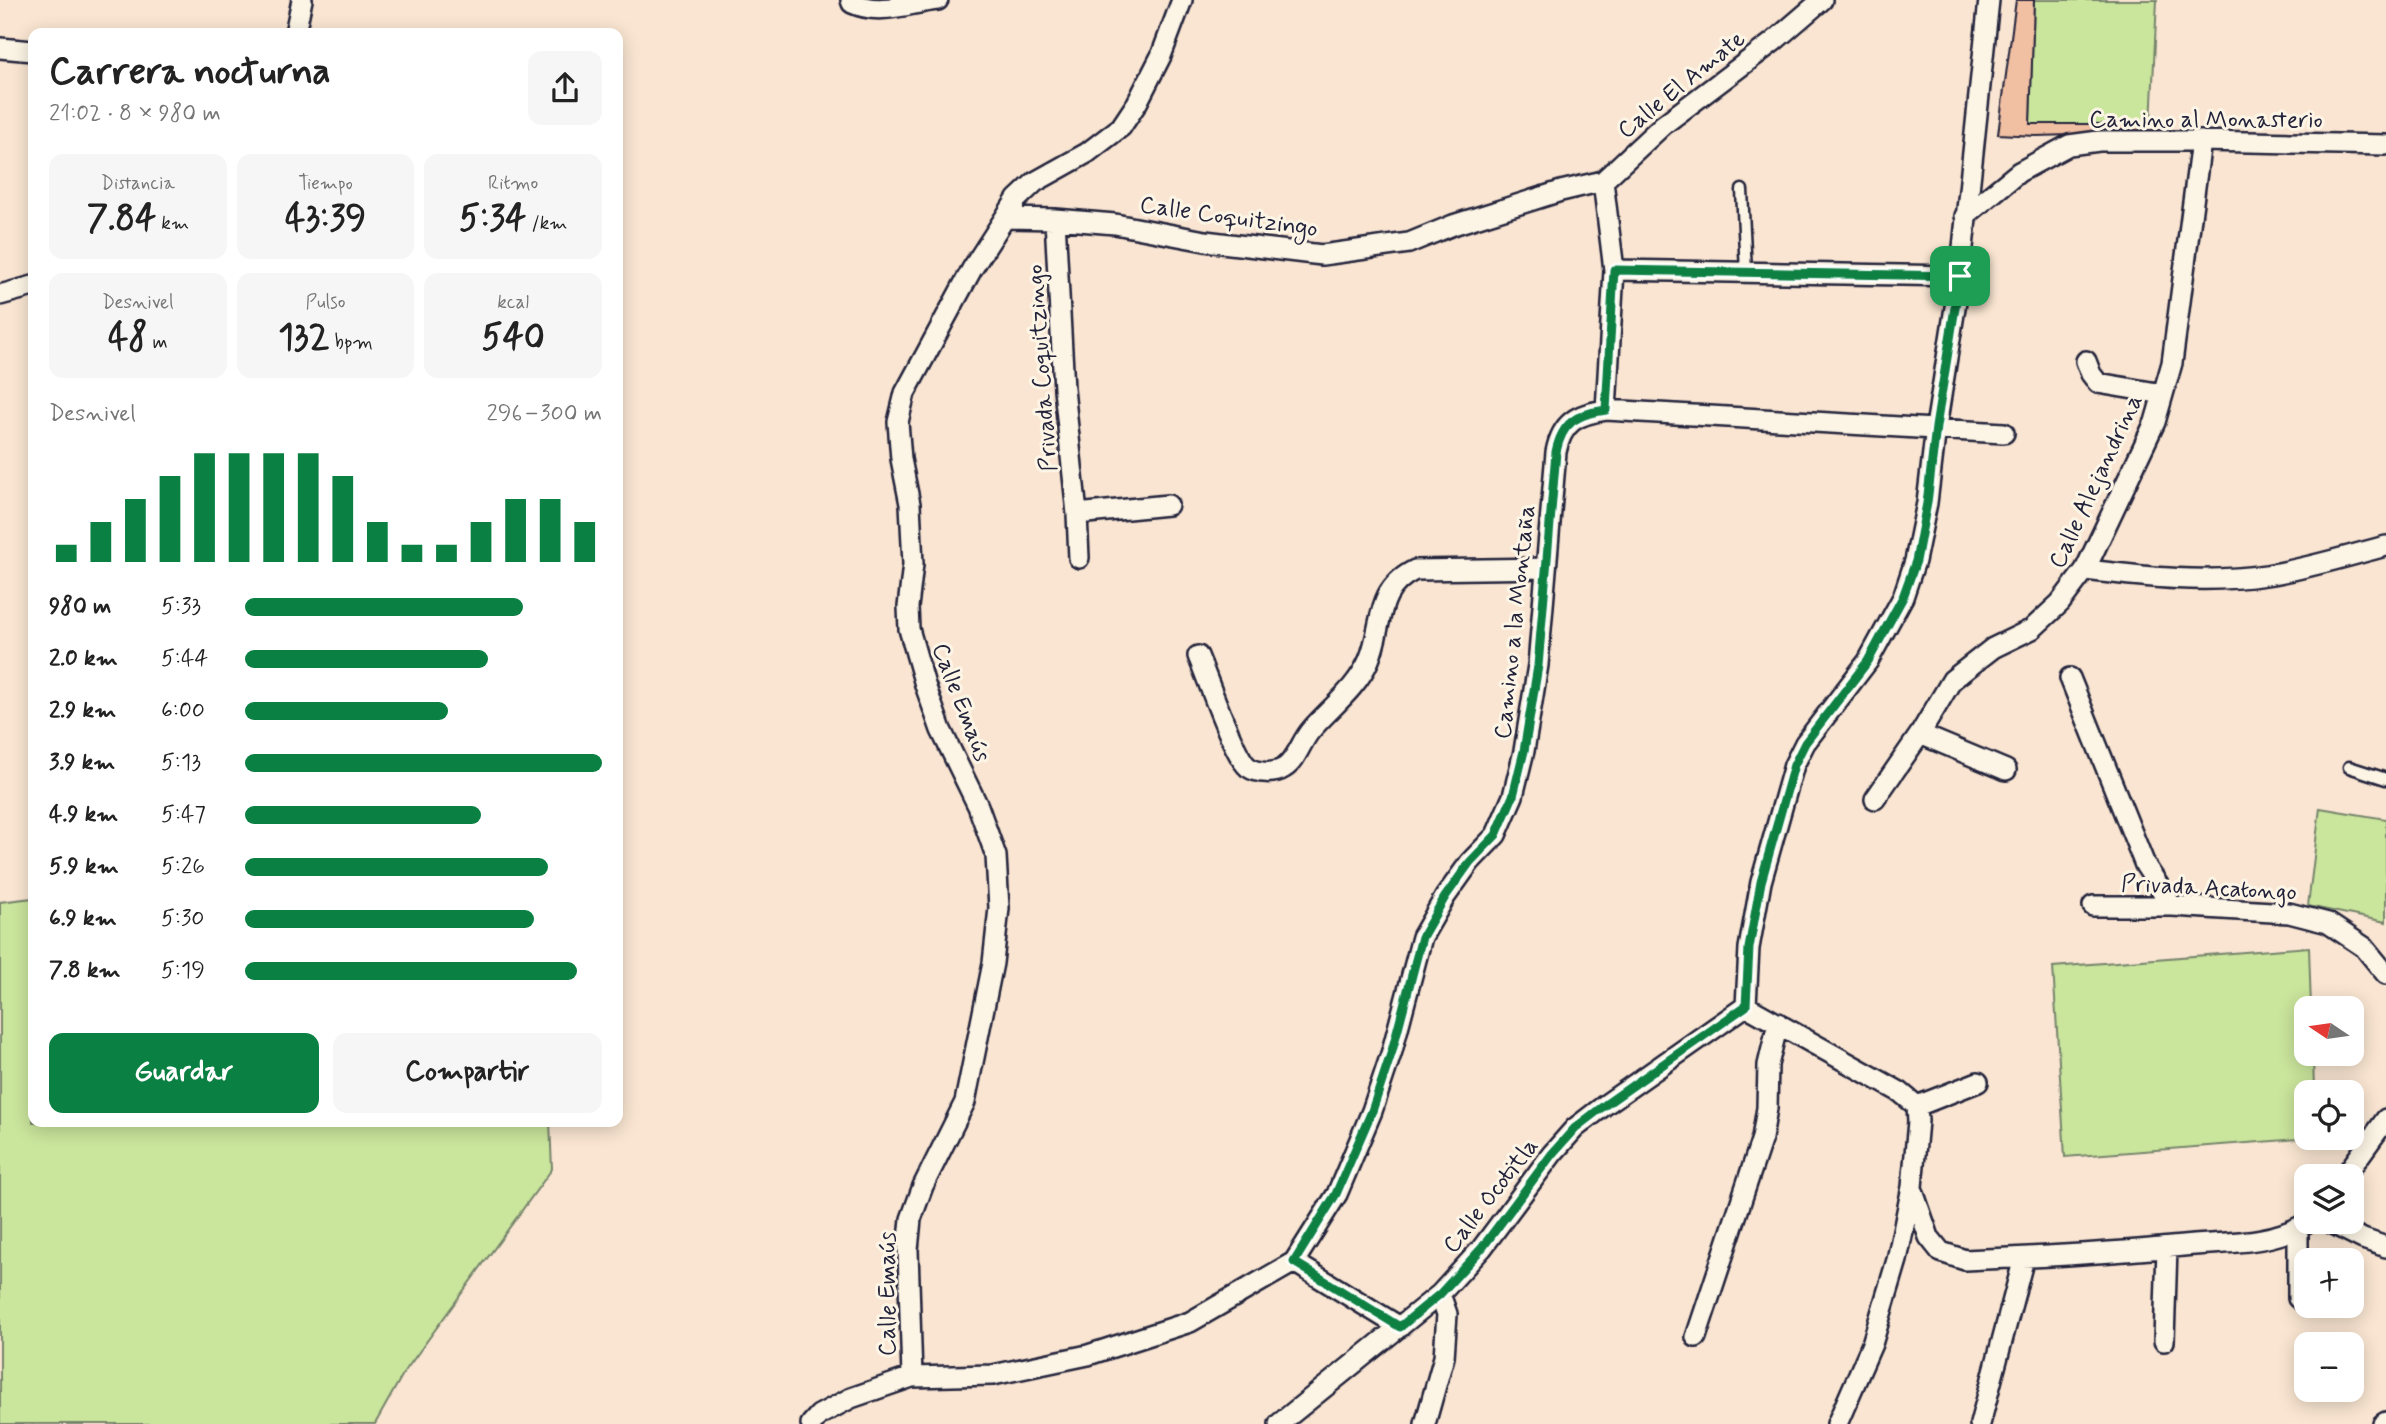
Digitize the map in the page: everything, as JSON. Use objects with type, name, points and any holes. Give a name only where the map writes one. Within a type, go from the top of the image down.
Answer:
[{"type":"street","points":[[296,28],[302,0]]},
{"type":"street","points":[[851,1],[873,9],[938,0]]},
{"type":"street","name":"Calle Emaús","points":[[912,1377],[908,1251],[911,1219],[923,1186],[965,1102],[993,963],[999,908],[996,856],[978,806],[941,730],[909,629],[908,607],[913,564],[910,504],[901,459],[898,422],[905,393],[972,269],[1017,199],[1035,182],[1087,153],[1121,127],[1137,103],[1161,56],[1182,0]]},
{"type":"street","name":"Calle El Amate","points":[[1603,181],[1663,125],[1773,42],[1822,0]]},
{"type":"street","points":[[1837,1424],[1872,1345],[1897,1260],[1912,1187],[1917,1106],[1900,1092],[1746,1006],[1749,948],[1761,882],[1794,765],[1811,736],[1868,661],[1903,597],[1916,561],[1960,276],[1989,0]]},
{"type":"street","points":[[0,48],[28,51]]},
{"type":"street","name":"Camino al Monasterio","points":[[1965,216],[2019,172],[2068,145],[2099,141],[2386,145]]},
{"type":"street","name":"Calle Alejandrina","points":[[1875,799],[1920,734],[1952,680],[1993,648],[2032,629],[2060,603],[2085,570],[2155,422],[2172,363],[2202,141]]},
{"type":"street","points":[[1603,181],[1614,270],[1606,410]]},
{"type":"street","name":"Calle Coquitzingo","points":[[1005,218],[1115,224],[1205,241],[1322,255],[1409,243],[1453,225],[1561,191],[1603,181]]},
{"type":"street","name":"Privada Coquitzingo","points":[[1055,219],[1064,389],[1079,558]]},
{"type":"street","points":[[1614,270],[1960,276]]},
{"type":"street","points":[[0,295],[28,287]]},
{"type":"street","points":[[2086,361],[2098,383],[2163,394]]},
{"type":"street","name":"Camino a la Montaña","points":[[811,1424],[820,1415],[851,1398],[912,1377],[993,1375],[1088,1355],[1190,1322],[1294,1262],[1336,1194],[1372,1111],[1392,1051],[1422,937],[1445,897],[1470,862],[1496,835],[1513,796],[1524,751],[1538,666],[1559,437],[1570,422],[1588,413],[1606,410],[2004,433]]},
{"type":"street","points":[[1077,514],[1168,505]]},
{"type":"street","points":[[2085,570],[2166,579],[2216,580],[2268,575],[2386,546]]},
{"type":"street","points":[[1198,656],[1237,753],[1248,767],[1272,773],[1285,768],[1309,732],[1360,677],[1374,645],[1383,606],[1400,577],[1415,570],[1546,568]]},
{"type":"street","points":[[2070,678],[2145,865],[2172,906]]},
{"type":"street","points":[[1920,734],[2006,770]]},
{"type":"street","name":"Privada Acatongo","points":[[2093,906],[2172,906],[2289,913],[2328,923],[2364,947],[2386,974]]},
{"type":"street","name":"Calle Ocotitla","points":[[1279,1424],[1440,1294],[1482,1248],[1552,1154],[1575,1128],[1746,1006]]},
{"type":"street","points":[[1696,1337],[1762,1138],[1767,1108],[1768,1065],[1778,1023]]},
{"type":"street","points":[[1917,1106],[1978,1082]]},
{"type":"street","points":[[2354,1164],[2386,1119]]},
{"type":"street","points":[[1912,1187],[1929,1237],[1941,1252],[1965,1260],[2167,1248],[2267,1238],[2294,1228]]},
{"type":"street","points":[[2352,1234],[2386,1247]]},
{"type":"street","points":[[2164,1341],[2167,1248]]},
{"type":"street","points":[[1980,1424],[2024,1258]]},
{"type":"street","points":[[1294,1262],[1400,1327]]},
{"type":"street","points":[[1425,1424],[1444,1357],[1447,1314],[1440,1294]]},
{"type":"lane","points":[[1742,190],[1746,272]]},
{"type":"lane","points":[[2349,767],[2386,779]]},
{"type":"green space","points":[[2034,0],[2157,0],[2151,124],[2030,124]]},
{"type":"green space","points":[[2320,808],[2386,819],[2386,922],[2308,906]]},
{"type":"green space","points":[[28,899],[28,1127],[550,1127],[552,1169],[403,1374],[375,1424],[0,1424],[0,902]]},
{"type":"green space","points":[[2309,947],[2311,996],[2294,996],[2294,1066],[2313,1066],[2314,1080],[2294,1080],[2294,1139],[2065,1157],[2053,967]]},
{"type":"building","points":[[2016,0],[2034,0],[2030,124],[2144,124],[2143,133],[2036,136],[1998,134]]},
{"type":"route","points":[[1614,270],[1960,276],[1916,561],[1903,597],[1868,661],[1805,743],[1794,765],[1761,882],[1749,948],[1746,1006],[1575,1128],[1552,1154],[1482,1248],[1440,1294],[1400,1327],[1294,1262],[1336,1194],[1372,1111],[1392,1051],[1422,937],[1445,897],[1470,862],[1496,835],[1513,796],[1524,751],[1538,666],[1556,452],[1559,437],[1570,422],[1588,413],[1606,410],[1614,270]]}]
